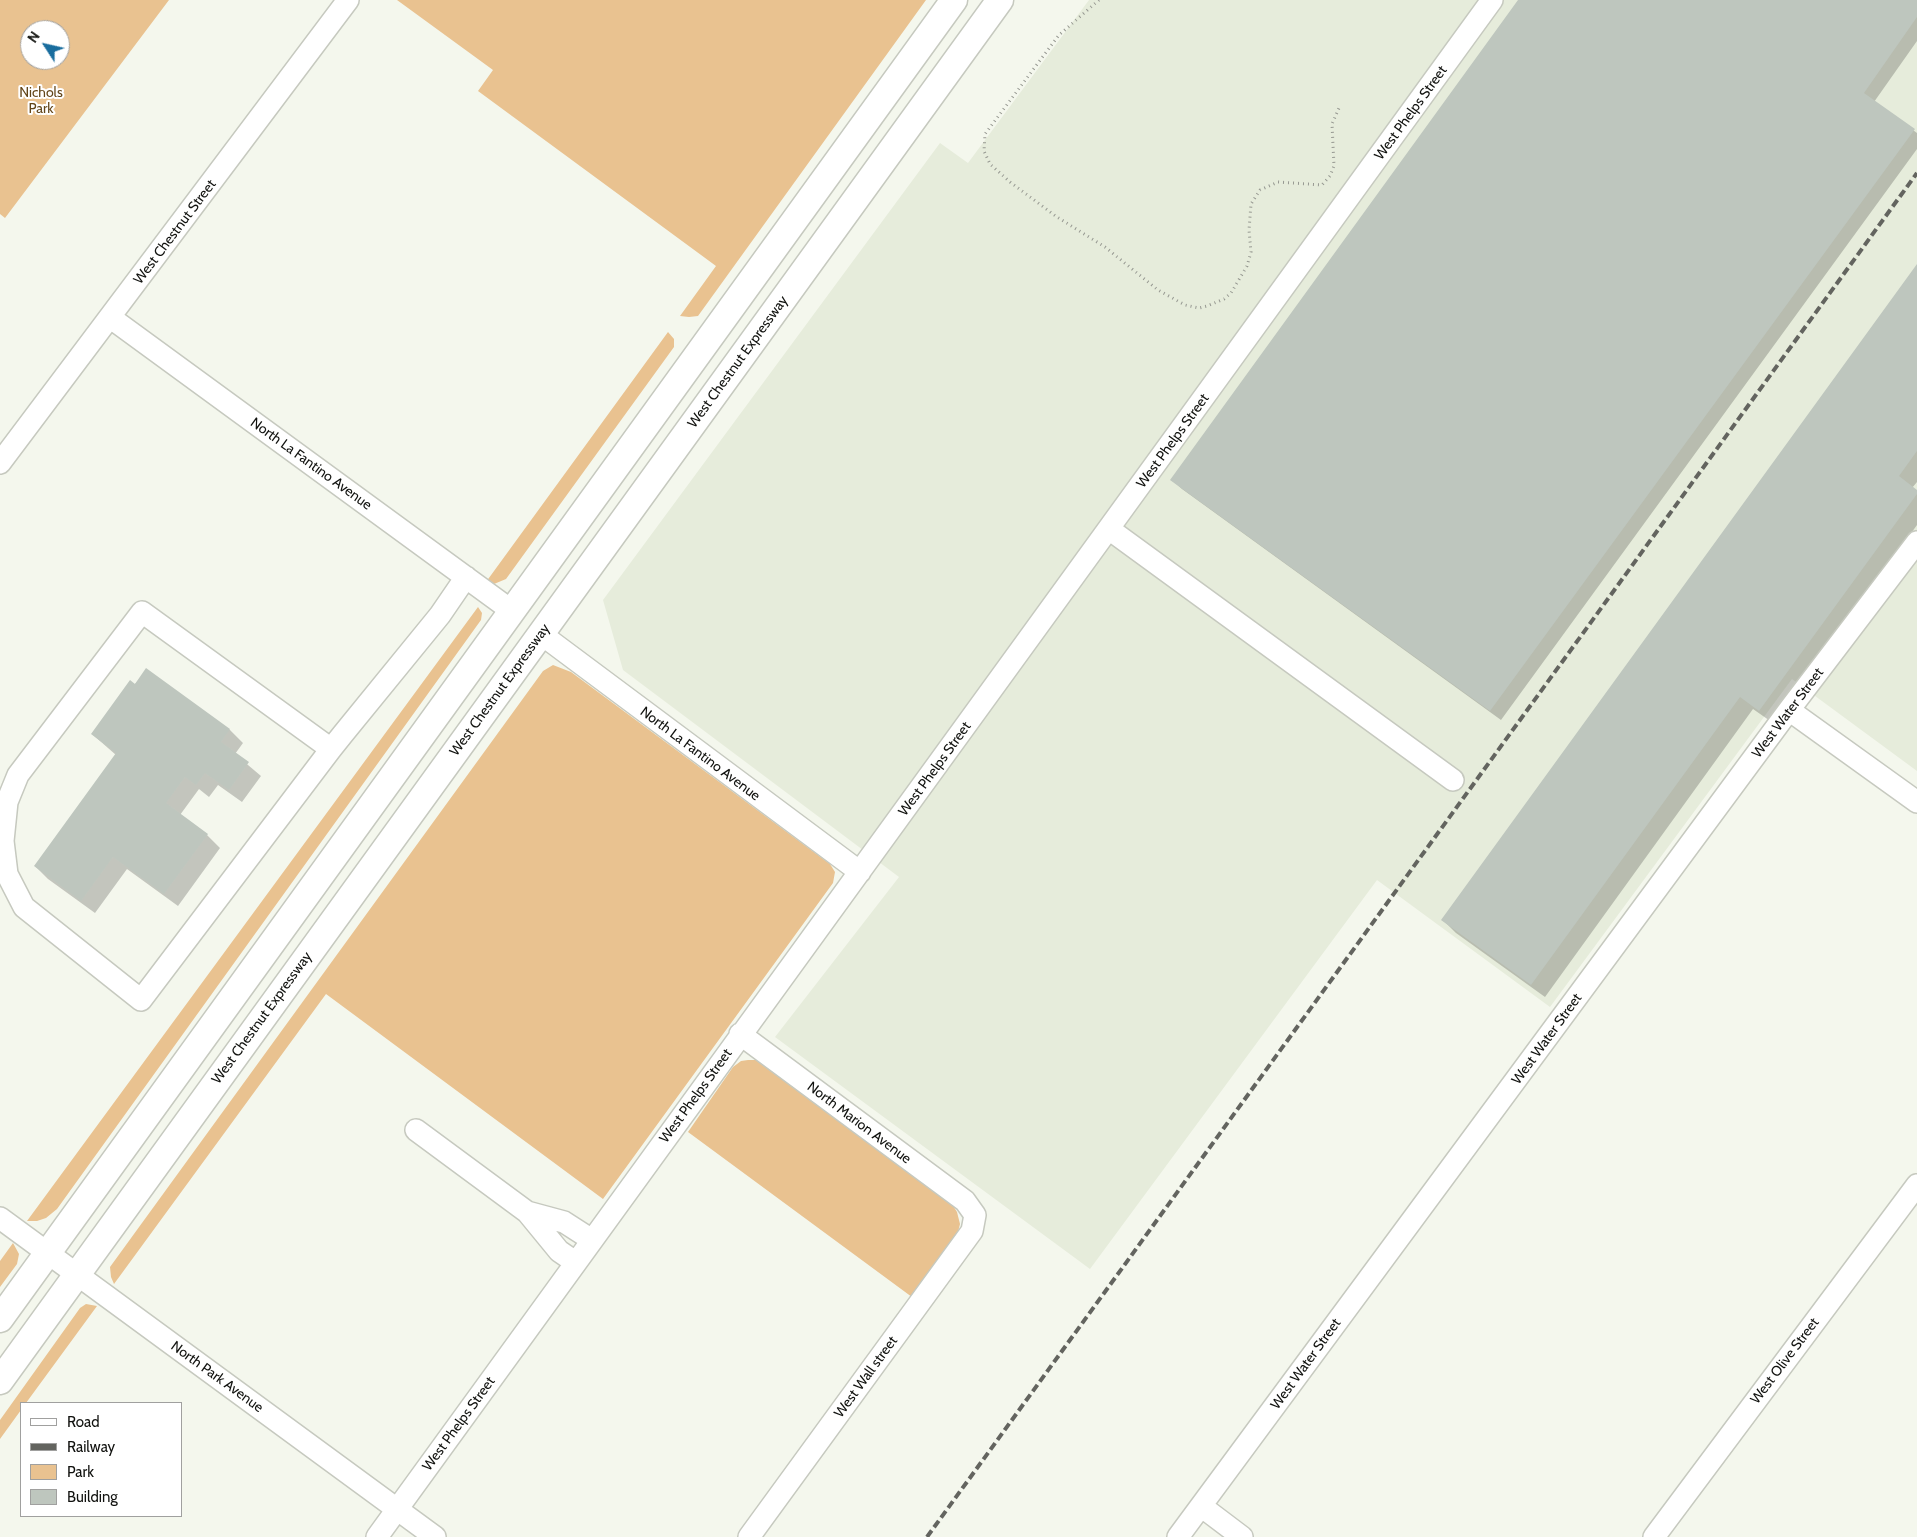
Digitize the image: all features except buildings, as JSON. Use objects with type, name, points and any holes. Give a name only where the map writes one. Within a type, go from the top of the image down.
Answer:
[{"type":"main road","points":[[0,1319],[954,0]]},
{"type":"main road","name":"West Chestnut Expressway","points":[[0,1380],[1000,0]]},
{"type":"street","name":"West Chestnut Street","points":[[0,463],[111,318],[348,0]]},
{"type":"street","name":"West Phelps Street","points":[[377,1537],[740,1034],[860,872],[1492,0]]},
{"type":"street","name":"North La Fantino Avenue","points":[[111,318],[512,611]]},
{"type":"street","points":[[1109,529],[1452,780]]},
{"type":"street","name":"West Water Street","points":[[1178,1537],[1789,710],[1917,542]]},
{"type":"street","points":[[331,749],[142,612],[18,775],[7,802],[3,841],[7,874],[24,907],[141,1000],[331,749],[440,615],[466,578]]},
{"type":"street","name":"North La Fantino Avenue","points":[[541,634],[860,872]]},
{"type":"street","points":[[1789,710],[1917,802]]},
{"type":"street","name":"North Marion Avenue","points":[[740,1034],[964,1201],[975,1215]]},
{"type":"street","points":[[416,1130],[527,1212],[559,1250],[575,1262]]},
{"type":"street","name":"West Olive Street","points":[[1654,1537],[1917,1184]]},
{"type":"street","points":[[527,1212],[564,1222],[592,1240]]},
{"type":"street","name":"West Wall street","points":[[749,1537],[972,1231],[975,1215]]},
{"type":"street","name":"North Park Avenue","points":[[0,1218],[435,1537]]},
{"type":"street","points":[[1201,1506],[1242,1537]]},
{"type":"path","points":[[1099,0],[1059,35],[985,134],[984,151],[990,164],[1010,182],[1057,217],[1105,247],[1158,290],[1184,305],[1199,308],[1207,306],[1224,299],[1230,293],[1249,259],[1251,252],[1249,230],[1251,204],[1260,190],[1278,182],[1322,185],[1330,176],[1334,166],[1332,124],[1339,108]]},
{"type":"shaded area","points":[[1089,0],[1917,0],[1917,771],[1792,679],[1550,1007],[1377,880],[1090,1269],[775,1037],[899,877],[623,670],[603,600],[940,143],[968,163]]},
{"type":"green space","name":"Nichols Park","points":[[0,0],[169,0],[5,218],[0,214]]},
{"type":"green space","points":[[397,0],[926,0],[698,316],[689,317],[680,316],[716,266],[478,91],[493,70]]},
{"type":"green space","points":[[668,332],[674,339],[674,347],[506,579],[494,584],[486,582]]},
{"type":"green space","points":[[478,607],[482,613],[481,620],[57,1209],[46,1218],[37,1221],[27,1221]]},
{"type":"green space","points":[[553,665],[571,672],[830,864],[835,872],[833,883],[603,1199],[326,994],[114,1284],[110,1267],[543,671]]},
{"type":"green space","points":[[758,1060],[950,1201],[957,1212],[960,1224],[956,1240],[916,1300],[688,1132],[733,1067],[741,1061]]},
{"type":"green space","points":[[13,1243],[19,1254],[17,1264],[0,1287],[0,1261]]},
{"type":"green space","points":[[86,1304],[97,1306],[27,1402],[20,1402],[20,1411],[0,1439],[0,1420],[80,1308]]},
{"type":"railway","points":[[927,1537],[1917,173]]}]
